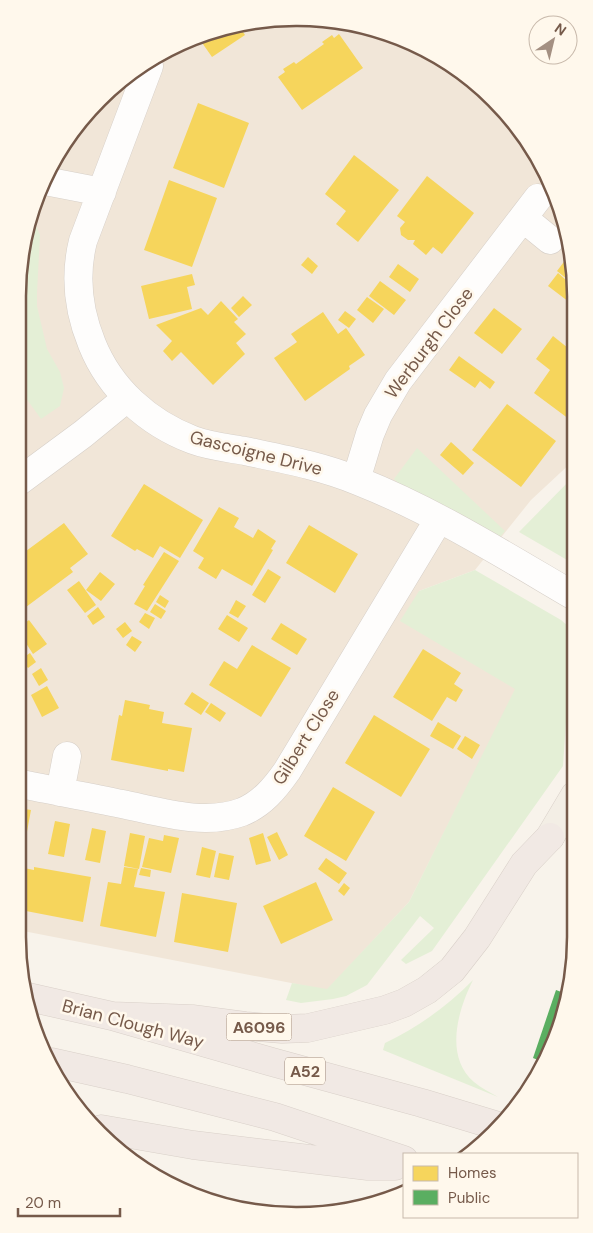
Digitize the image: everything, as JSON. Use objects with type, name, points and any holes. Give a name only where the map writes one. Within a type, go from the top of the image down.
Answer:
[{"type":"highway","name":"A6096","points":[[112,1016],[192,1019],[282,1029],[308,1028],[385,1010],[404,1003],[427,990],[452,970],[477,938],[524,864],[550,836]]},
{"type":"highway","name":"Brian Clough Way","points":[[33,998],[112,1016],[492,1124]]},
{"type":"highway","points":[[58,1064],[276,1117],[403,1160]]},
{"type":"highway","points":[[107,1130],[202,1146],[368,1166],[403,1166]]},
{"type":"main road","name":"A6096","points":[[550,836],[567,809]]},
{"type":"street","name":"Gascoigne Drive","points":[[147,71],[81,249],[78,278],[79,302],[84,326],[96,353],[111,378],[127,398],[140,410],[165,427],[195,441],[304,464],[356,480],[482,541],[567,592]]},
{"type":"street","points":[[52,181],[102,192]]},
{"type":"street","name":"Werburgh Close","points":[[356,480],[370,434],[383,405],[426,344],[530,208],[550,240]]},
{"type":"street","points":[[26,476],[84,434],[127,398]]},
{"type":"street","name":"Gilbert Close","points":[[26,785],[202,818],[243,812],[259,803],[270,793],[287,771],[438,519]]},
{"type":"street","points":[[60,792],[66,756]]},
{"type":"shaded area","points":[[296,26],[349,31],[400,47],[432,62],[461,82],[488,105],[511,132],[531,161],[546,193],[562,244],[567,296],[567,467],[531,500],[475,570],[419,591],[516,689],[409,902],[327,990],[26,932],[26,296],[31,244],[35,227],[54,177],[72,146],[105,105],[132,82],[161,62],[177,54],[227,35],[244,31]]},
{"type":"green space","points":[[36,225],[40,235],[37,306],[47,349],[60,372],[64,388],[60,406],[41,419],[26,398],[26,296],[31,244]]},
{"type":"green space","points":[[417,448],[505,531],[500,537],[400,485],[394,479]]},
{"type":"green space","points":[[567,483],[567,560],[519,532]]},
{"type":"green space","points":[[475,570],[567,625],[567,707],[563,766],[432,951],[406,964],[401,960],[434,928],[420,916],[367,985],[346,996],[333,999],[301,1003],[286,1000],[292,983],[327,989],[409,902],[515,689],[400,621],[419,591]]},
{"type":"green space","points":[[473,980],[459,1019],[457,1046],[459,1059],[465,1071],[474,1082],[498,1097],[383,1050],[385,1043],[432,1015]]},
{"type":"building: Homes","points":[[243,31],[245,35],[212,57],[203,44]]},
{"type":"building: Homes","points":[[339,34],[363,68],[302,110],[278,77],[285,72],[283,69],[294,62],[296,64],[324,44],[322,42],[332,35],[334,38]]},
{"type":"building: Homes","points":[[198,103],[249,123],[224,188],[173,168]]},
{"type":"building: Homes","points":[[354,155],[399,190],[358,242],[336,224],[346,211],[325,194]]},
{"type":"building: Homes","points":[[427,176],[474,213],[442,254],[433,247],[426,255],[413,244],[415,240],[408,240],[401,235],[400,228],[405,222],[397,216]]},
{"type":"building: Homes","points":[[169,180],[217,198],[192,267],[144,250]]},
{"type":"building: Homes","points":[[308,257],[318,266],[312,274],[301,265]]},
{"type":"building: Homes","points":[[564,262],[566,278],[557,271]]},
{"type":"building: Homes","points":[[398,264],[419,279],[410,292],[389,277]]},
{"type":"building: Homes","points":[[558,273],[566,280],[567,300],[548,286]]},
{"type":"building: Homes","points":[[192,274],[195,285],[187,287],[192,309],[149,319],[141,286]]},
{"type":"building: Homes","points":[[380,281],[406,300],[394,315],[369,296]]},
{"type":"building: Homes","points":[[243,296],[252,305],[239,317],[231,308]]},
{"type":"building: Homes","points":[[367,297],[384,309],[373,323],[357,310]]},
{"type":"building: Homes","points":[[221,301],[238,319],[234,322],[246,334],[236,343],[245,354],[213,385],[181,352],[172,361],[163,351],[172,341],[156,325],[201,308],[208,315]]},
{"type":"building: Homes","points":[[494,308],[522,329],[502,354],[474,333]]},
{"type":"building: Homes","points":[[345,311],[356,319],[349,328],[338,320]]},
{"type":"building: Homes","points":[[323,312],[338,334],[346,328],[365,355],[349,366],[350,369],[305,401],[274,358],[297,342],[291,334]]},
{"type":"building: Homes","points":[[553,336],[567,347],[567,418],[534,393],[550,370],[536,359]]},
{"type":"building: Homes","points":[[459,356],[495,382],[490,389],[480,381],[475,388],[449,370]]},
{"type":"building: Homes","points":[[507,404],[556,441],[521,487],[472,450]]},
{"type":"building: Homes","points":[[451,442],[474,463],[463,475],[440,455]]},
{"type":"building: Homes","points":[[144,484],[203,520],[180,558],[160,546],[153,558],[137,549],[135,551],[111,536]]},
{"type":"building: Homes","points":[[219,507],[239,518],[234,527],[253,538],[258,529],[276,541],[271,549],[273,550],[252,586],[222,569],[216,579],[198,568],[204,558],[193,551]]},
{"type":"building: Homes","points":[[64,523],[88,554],[70,568],[73,572],[26,607],[26,551]]},
{"type":"building: Homes","points":[[309,525],[358,554],[335,593],[286,563]]},
{"type":"building: Homes","points":[[164,552],[179,561],[147,611],[134,604],[145,586],[143,585]]},
{"type":"building: Homes","points":[[268,569],[281,577],[265,603],[252,595]]},
{"type":"building: Homes","points":[[100,572],[115,584],[101,601],[86,590]]},
{"type":"building: Homes","points":[[79,581],[96,605],[85,613],[67,590]]},
{"type":"building: Homes","points":[[160,595],[169,601],[165,608],[156,602]]},
{"type":"building: Homes","points":[[236,600],[246,606],[238,618],[229,613]]},
{"type":"building: Homes","points":[[155,604],[166,611],[161,619],[150,612]]},
{"type":"building: Homes","points":[[98,607],[105,617],[93,625],[87,616]]},
{"type":"building: Homes","points":[[145,613],[155,618],[149,629],[139,622]]},
{"type":"building: Homes","points":[[227,615],[248,628],[239,642],[218,629]]},
{"type":"building: Homes","points":[[29,620],[47,644],[33,654],[26,643],[26,622]]},
{"type":"building: Homes","points":[[125,622],[132,631],[123,638],[116,629]]},
{"type":"building: Homes","points":[[281,623],[307,639],[297,655],[271,639]]},
{"type":"building: Homes","points":[[132,636],[142,642],[135,652],[126,645]]},
{"type":"building: Homes","points":[[252,645],[291,668],[261,717],[209,685],[224,661],[237,669]]},
{"type":"building: Homes","points":[[423,649],[461,673],[454,684],[463,690],[456,702],[447,697],[432,721],[393,697]]},
{"type":"building: Homes","points":[[30,653],[36,662],[28,668],[26,665],[26,656]]},
{"type":"building: Homes","points":[[41,668],[48,680],[39,686],[32,674]]},
{"type":"building: Homes","points":[[47,686],[59,708],[42,717],[31,695]]},
{"type":"building: Homes","points":[[192,692],[209,703],[201,715],[184,704]]},
{"type":"building: Homes","points":[[125,700],[150,705],[149,709],[164,712],[162,723],[192,728],[184,772],[168,769],[168,771],[111,760],[119,715],[122,716]]},
{"type":"building: Homes","points":[[211,703],[226,713],[220,722],[205,712]]},
{"type":"building: Homes","points":[[374,715],[430,749],[401,797],[345,763]]},
{"type":"building: Homes","points":[[438,722],[461,736],[453,749],[430,736]]},
{"type":"building: Homes","points":[[465,736],[480,745],[472,759],[457,749]]},
{"type":"building: Homes","points":[[333,787],[375,812],[346,861],[304,836]]},
{"type":"building: Homes","points":[[26,809],[31,810],[26,837]]},
{"type":"building: Homes","points":[[55,821],[70,824],[64,857],[48,854]]},
{"type":"building: Homes","points":[[92,828],[106,831],[100,863],[85,860]]},
{"type":"building: Homes","points":[[277,832],[288,855],[279,860],[267,837]]},
{"type":"building: Homes","points":[[130,833],[145,836],[139,869],[124,866]]},
{"type":"building: Homes","points":[[263,833],[271,861],[256,865],[249,838]]},
{"type":"building: Homes","points":[[164,835],[179,838],[171,873],[142,867],[149,838],[163,841]]},
{"type":"building: Homes","points":[[202,847],[216,851],[210,878],[196,875]]},
{"type":"building: Homes","points":[[219,853],[234,856],[229,880],[214,877]]},
{"type":"building: Homes","points":[[326,858],[347,873],[339,884],[318,869]]},
{"type":"building: Homes","points":[[34,867],[91,877],[83,922],[26,911],[26,868],[34,870]]},
{"type":"building: Homes","points":[[124,867],[138,869],[134,887],[165,892],[156,937],[100,926],[108,882],[121,884]]},
{"type":"building: Homes","points":[[141,868],[151,870],[150,877],[139,875]]},
{"type":"building: Homes","points":[[316,882],[333,920],[281,944],[263,906]]},
{"type":"building: Homes","points":[[344,883],[350,888],[344,896],[338,891]]},
{"type":"building: Homes","points":[[182,893],[237,903],[228,952],[174,942]]},
{"type":"building: Public","points":[[556,990],[561,992],[546,1040],[537,1060],[533,1058]]}]
